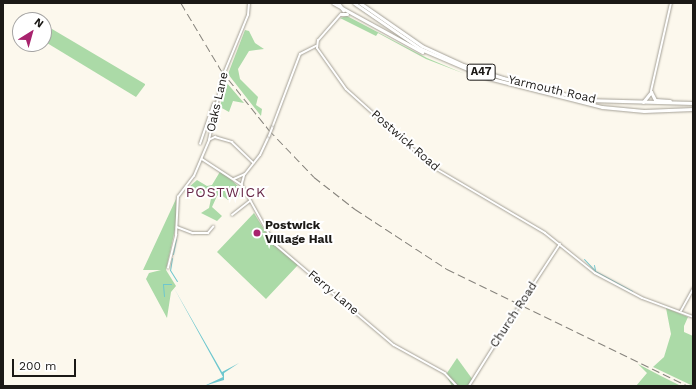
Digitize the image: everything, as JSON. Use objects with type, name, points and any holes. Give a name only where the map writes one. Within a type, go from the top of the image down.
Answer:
[{"type":"highway","points":[[333,3],[344,10]]},
{"type":"highway","name":"A47","points":[[354,3],[398,36],[441,59]]},
{"type":"highway","name":"Yarmouth Road","points":[[360,3],[410,39],[478,70],[587,100],[693,103]]},
{"type":"highway","name":"A47","points":[[344,10],[441,59]]},
{"type":"highway","name":"A47","points":[[340,15],[356,17]]},
{"type":"highway","name":"Yarmouth Road","points":[[441,59],[488,78],[572,101],[629,110],[693,109]]},
{"type":"highway","points":[[642,102],[651,92]]},
{"type":"highway","name":"A47","points":[[651,92],[657,100],[677,102]]},
{"type":"street","name":"Oaks Lane","points":[[168,268],[177,227],[180,190],[192,178],[209,140],[217,116],[223,76],[248,15],[249,3]]},
{"type":"street","points":[[651,92],[671,3]]},
{"type":"street","points":[[338,5],[340,15]]},
{"type":"street","points":[[234,179],[244,174],[254,163],[269,136],[300,54],[316,46],[318,40],[344,10]]},
{"type":"street","name":"Postwick Road","points":[[316,46],[346,89],[433,167],[560,244],[596,273],[625,290],[693,317]]},
{"type":"street","points":[[200,144],[214,103]]},
{"type":"street","points":[[211,114],[217,116]]},
{"type":"street","points":[[211,134],[215,137],[235,144],[254,163]]},
{"type":"street","points":[[209,140],[215,137]]},
{"type":"street","points":[[202,158],[242,185],[244,174]]},
{"type":"street","name":"Ferry Lane","points":[[242,185],[267,234],[280,249],[394,345],[445,373],[457,386]]},
{"type":"street","points":[[232,215],[250,201]]},
{"type":"street","points":[[177,227],[193,233],[208,233],[213,227]]},
{"type":"street","name":"Church Road","points":[[469,386],[560,244]]},
{"type":"street","points":[[681,311],[693,289]]},
{"type":"green space","points":[[347,16],[427,58],[465,74],[426,59],[378,33],[376,36],[340,18]]},
{"type":"green space","points":[[52,29],[145,84],[136,97],[52,46]]},
{"type":"green space","points":[[245,30],[249,31],[255,43],[264,49],[249,51],[238,69],[240,79],[258,97],[256,105],[262,109],[261,116],[228,74]]},
{"type":"green space","points":[[226,82],[244,103],[233,101],[229,112],[220,107]]},
{"type":"green space","points":[[221,170],[242,190],[237,199],[231,197],[228,200],[220,194],[217,196],[212,207],[222,216],[217,221],[201,213],[209,208],[212,194],[199,193],[188,188],[197,180],[207,186],[212,185]]},
{"type":"green space","points":[[176,199],[176,225],[166,270],[176,286],[171,292],[167,318],[146,279],[149,273],[161,270],[143,270]]},
{"type":"green space","points":[[254,213],[273,244],[298,265],[266,299],[217,252]]},
{"type":"green space","points":[[666,308],[688,317],[684,326],[684,332],[693,336],[693,386],[653,367],[664,357],[671,334]]},
{"type":"green space","points":[[457,358],[473,380],[469,386],[452,386],[448,379],[447,373]]},
{"type":"green space","points":[[638,364],[681,386],[636,386],[647,373]]},
{"type":"water","points":[[174,288],[222,372],[239,363],[224,373],[224,380],[204,386],[223,377]]},
{"type":"waterway","points":[[173,254],[176,239]]},
{"type":"waterway","points":[[172,258],[170,270],[177,281]]},
{"type":"waterway","points":[[584,259],[595,271],[632,291]]},
{"type":"waterway","points":[[594,265],[595,270]]},
{"type":"waterway","points":[[164,296],[163,284],[171,284]]},
{"type":"railway","points":[[181,3],[221,70],[269,130],[314,177],[355,209],[447,269],[688,386]]},
{"type":"place","name":"Postwick Village Hall","points":[[257,233]]},
{"type":"district","name":"POSTWICK","points":[[226,192]]}]
